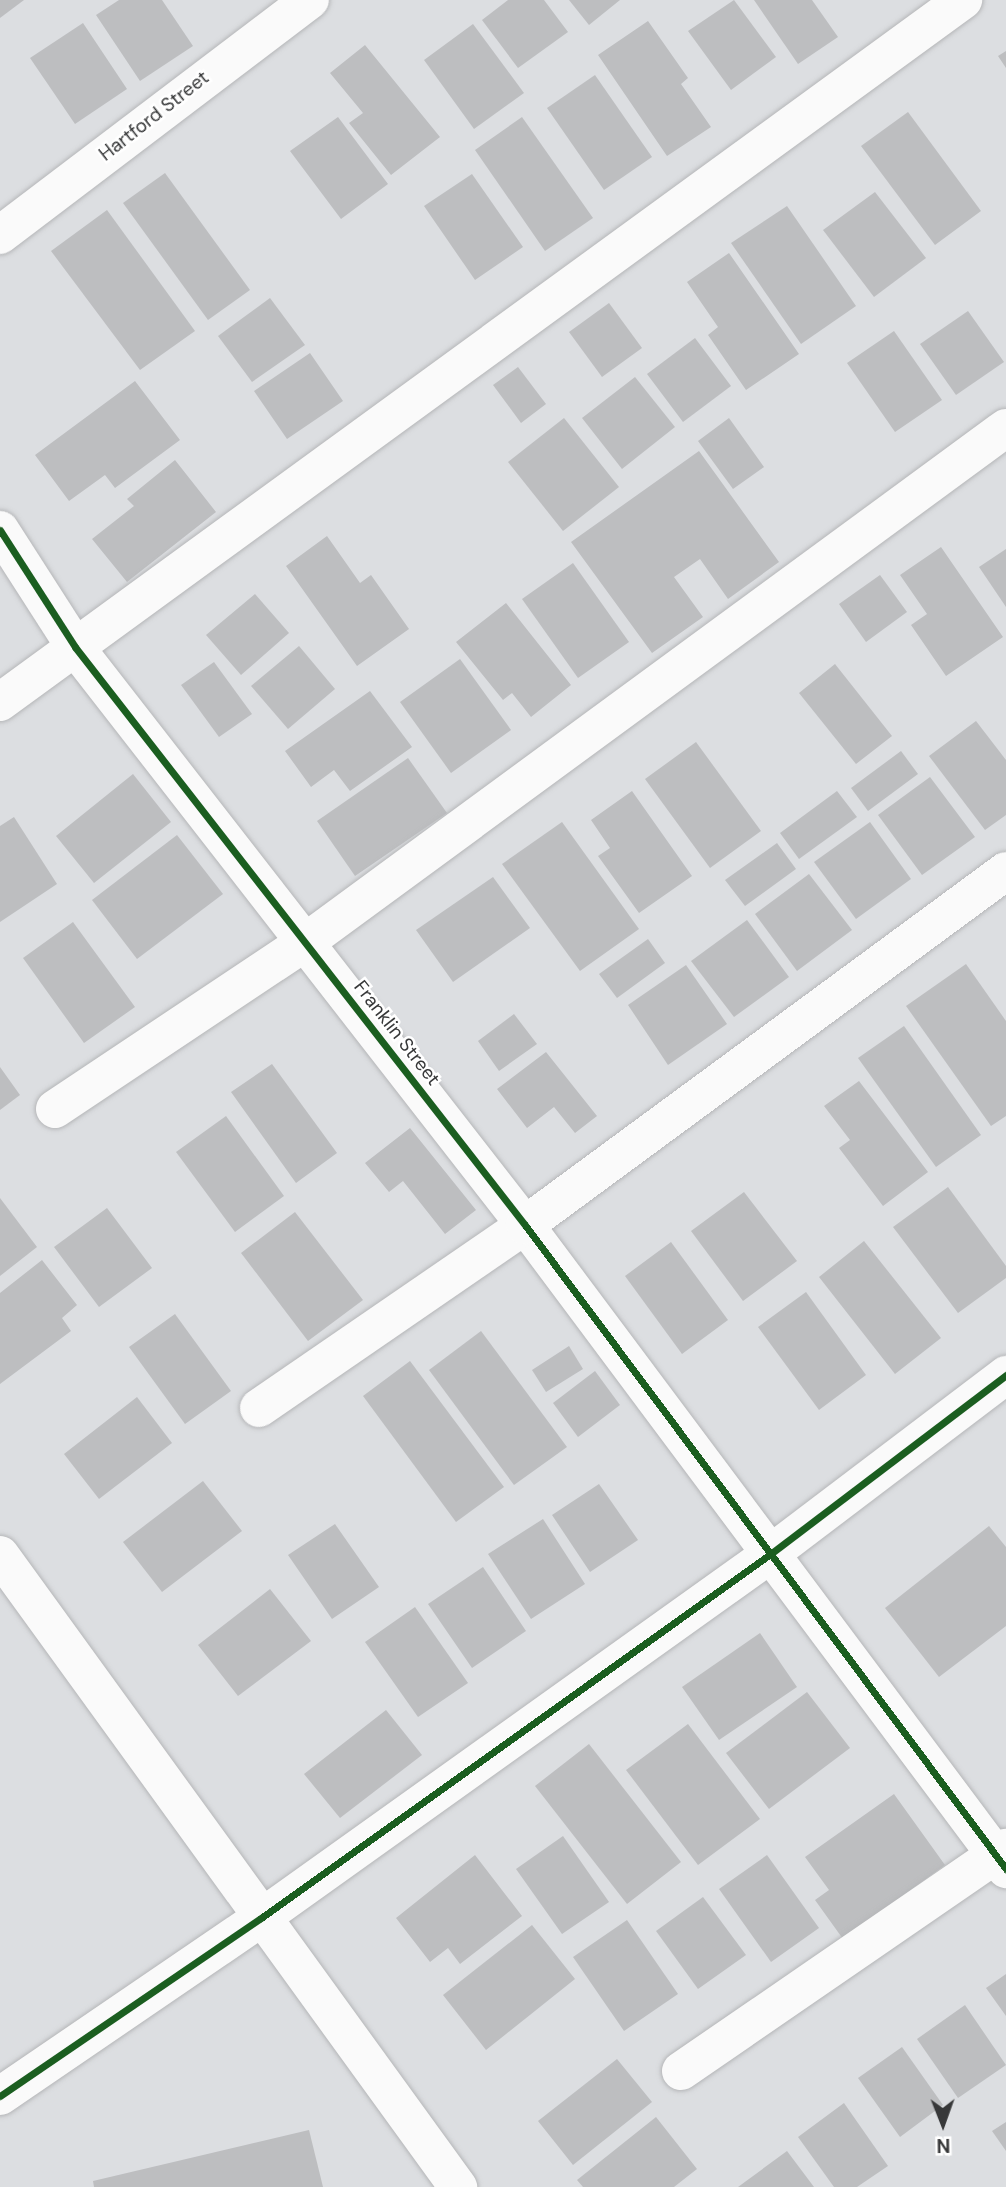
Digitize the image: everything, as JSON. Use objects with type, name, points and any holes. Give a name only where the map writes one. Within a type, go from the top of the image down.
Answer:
[{"type":"street","name":"Hartford Street","points":[[0,235],[310,0]]},
{"type":"street","points":[[0,702],[963,0]]},
{"type":"street","points":[[55,1108],[307,941],[1006,428]]},
{"type":"street","name":"Franklin Street","points":[[0,530],[75,647],[307,941],[525,1225],[769,1555],[1003,1858]]},
{"type":"street","points":[[259,1408],[525,1225],[1006,871]]},
{"type":"street","points":[[0,2096],[261,1918],[769,1555],[1006,1375]]},
{"type":"street","points":[[0,1555],[458,2187]]},
{"type":"street","points":[[681,2071],[1003,1858]]},
{"type":"building","points":[[0,0],[24,0],[0,18]]},
{"type":"building","points":[[119,0],[162,0],[193,46],[140,81],[96,15]]},
{"type":"building","points":[[508,0],[544,0],[568,32],[518,68],[482,20]]},
{"type":"building","points":[[569,0],[620,0],[589,25]]},
{"type":"building","points":[[734,0],[776,57],[731,90],[688,31]]},
{"type":"building","points":[[754,0],[812,0],[838,37],[798,64]]},
{"type":"building","points":[[648,21],[688,78],[681,84],[711,127],[667,156],[598,55]]},
{"type":"building","points":[[83,23],[127,89],[75,124],[30,58]]},
{"type":"building","points":[[473,24],[524,93],[474,129],[424,60]]},
{"type":"building","points":[[365,45],[440,137],[391,175],[349,123],[363,113],[330,73]]},
{"type":"building","points":[[1006,51],[1006,68],[998,56]]},
{"type":"building","points":[[595,75],[652,157],[604,190],[547,108]]},
{"type":"building","points":[[908,112],[981,211],[935,245],[861,146]]},
{"type":"building","points":[[338,117],[388,184],[341,219],[290,151]]},
{"type":"building","points":[[522,117],[593,218],[545,251],[475,150]]},
{"type":"building","points":[[165,173],[250,290],[208,320],[123,203]]},
{"type":"building","points":[[472,174],[523,247],[475,280],[424,206]]},
{"type":"building","points":[[875,192],[926,258],[874,297],[823,230]]},
{"type":"building","points":[[787,206],[856,306],[801,344],[731,243]]},
{"type":"building","points":[[107,210],[195,331],[140,370],[51,251]]},
{"type":"building","points":[[729,253],[799,354],[746,390],[708,335],[718,327],[687,282]]},
{"type":"building","points":[[270,298],[305,345],[252,382],[218,336]]},
{"type":"building","points":[[609,303],[642,348],[602,377],[569,332]]},
{"type":"building","points":[[968,311],[1004,362],[956,395],[920,344]]},
{"type":"building","points":[[894,331],[942,400],[895,432],[847,363]]},
{"type":"building","points":[[695,338],[731,386],[683,422],[647,374]]},
{"type":"building","points":[[310,353],[343,401],[287,439],[254,391]]},
{"type":"building","points":[[518,367],[546,404],[521,423],[493,385]]},
{"type":"building","points":[[635,377],[675,427],[622,469],[582,418]]},
{"type":"building","points":[[135,381],[180,440],[115,488],[105,475],[69,501],[35,455]]},
{"type":"building","points":[[564,418],[619,487],[563,531],[508,462]]},
{"type":"building","points":[[729,418],[764,467],[733,489],[698,441]]},
{"type":"building","points":[[699,451],[779,562],[728,599],[700,559],[674,577],[703,617],[652,653],[571,542]]},
{"type":"building","points":[[175,460],[216,512],[127,582],[92,539],[134,506],[127,499]]},
{"type":"building","points":[[327,536],[360,583],[371,575],[409,629],[357,666],[286,566]]},
{"type":"building","points":[[941,547],[1003,637],[946,676],[911,625],[927,614],[900,575]]},
{"type":"building","points":[[1006,549],[1006,607],[979,567]]},
{"type":"building","points":[[573,563],[629,642],[578,678],[522,599]]},
{"type":"building","points":[[880,575],[907,612],[866,642],[839,604]]},
{"type":"building","points":[[255,594],[289,633],[241,675],[206,635]]},
{"type":"building","points":[[506,603],[571,685],[531,717],[512,693],[503,700],[456,642]]},
{"type":"building","points":[[299,646],[335,689],[288,729],[251,686]]},
{"type":"building","points":[[460,659],[511,730],[451,773],[400,702]]},
{"type":"building","points":[[214,662],[252,714],[219,737],[181,685]]},
{"type":"building","points":[[835,664],[892,736],[856,764],[799,693]]},
{"type":"building","points":[[370,691],[412,747],[350,791],[334,770],[311,787],[285,751]]},
{"type":"building","points":[[976,721],[1006,760],[1006,815],[985,830],[929,756]]},
{"type":"building","points":[[696,742],[761,831],[710,868],[645,779]]},
{"type":"building","points":[[901,751],[918,774],[868,811],[851,788]]},
{"type":"building","points":[[408,758],[447,813],[355,876],[317,821]]},
{"type":"building","points":[[133,774],[171,822],[94,883],[56,836]]},
{"type":"building","points":[[930,777],[975,837],[922,875],[878,815]]},
{"type":"building","points":[[632,791],[692,876],[639,913],[598,856],[610,848],[591,820]]},
{"type":"building","points":[[837,791],[857,817],[799,859],[780,833]]},
{"type":"building","points":[[14,817],[57,884],[0,922],[0,826]]},
{"type":"building","points":[[562,822],[639,929],[580,971],[502,864]]},
{"type":"building","points":[[870,822],[911,879],[856,919],[814,862]]},
{"type":"building","points":[[177,835],[223,894],[137,959],[92,900]]},
{"type":"building","points":[[777,843],[796,869],[745,906],[725,880]]},
{"type":"building","points":[[809,874],[852,930],[797,971],[755,914]]},
{"type":"building","points":[[493,877],[530,928],[453,982],[416,930]]},
{"type":"building","points":[[747,920],[789,977],[734,1017],[691,961]]},
{"type":"building","points":[[73,922],[135,1007],[84,1043],[23,958]]},
{"type":"building","points":[[648,939],[665,963],[617,998],[599,974]]},
{"type":"building","points":[[966,964],[1006,1021],[1006,1116],[991,1126],[906,1006]]},
{"type":"building","points":[[686,965],[727,1024],[668,1065],[628,1005]]},
{"type":"building","points":[[514,1014],[537,1044],[499,1071],[478,1041]]},
{"type":"building","points":[[904,1026],[981,1135],[936,1167],[858,1058]]},
{"type":"building","points":[[546,1052],[597,1116],[575,1133],[554,1107],[527,1128],[497,1089]]},
{"type":"building","points":[[272,1064],[337,1153],[296,1183],[231,1092]]},
{"type":"building","points":[[0,1067],[20,1095],[0,1110]]},
{"type":"building","points":[[859,1081],[928,1172],[883,1206],[839,1148],[850,1140],[824,1106]]},
{"type":"building","points":[[226,1116],[284,1196],[235,1232],[176,1152]]},
{"type":"building","points":[[410,1128],[476,1210],[445,1234],[403,1181],[389,1192],[365,1163]]},
{"type":"building","points":[[948,1187],[1006,1266],[1006,1278],[958,1313],[893,1227]]},
{"type":"building","points":[[744,1192],[797,1261],[743,1301],[691,1231]]},
{"type":"building","points":[[0,1198],[37,1247],[0,1276]]},
{"type":"building","points":[[107,1208],[152,1268],[99,1307],[54,1247]]},
{"type":"building","points":[[295,1212],[363,1300],[308,1341],[241,1253]]},
{"type":"building","points":[[864,1241],[941,1338],[895,1374],[819,1277]]},
{"type":"building","points":[[671,1242],[728,1320],[682,1354],[625,1276]]},
{"type":"building","points":[[42,1260],[77,1305],[62,1318],[71,1331],[0,1384],[0,1293]]},
{"type":"building","points":[[806,1292],[866,1375],[819,1410],[758,1327]]},
{"type":"building","points":[[175,1314],[231,1391],[185,1424],[129,1347]]},
{"type":"building","points":[[481,1331],[567,1447],[514,1485],[429,1370]]},
{"type":"building","points":[[569,1346],[583,1369],[546,1392],[532,1370]]},
{"type":"building","points":[[410,1361],[504,1487],[456,1522],[363,1396]]},
{"type":"building","points":[[595,1371],[620,1405],[578,1437],[553,1403]]},
{"type":"building","points":[[137,1397],[172,1443],[99,1499],[64,1454]]},
{"type":"building","points":[[203,1481],[242,1531],[162,1592],[123,1542]]},
{"type":"building","points":[[599,1484],[638,1540],[590,1572],[552,1515]]},
{"type":"building","points":[[543,1519],[585,1584],[531,1619],[488,1554]]},
{"type":"building","points":[[335,1524],[379,1587],[332,1619],[288,1555]]},
{"type":"building","points":[[989,1526],[1006,1547],[1006,1626],[939,1677],[885,1608]]},
{"type":"building","points":[[483,1567],[526,1631],[472,1668],[428,1604]]},
{"type":"building","points":[[270,1589],[311,1641],[238,1696],[198,1645]]},
{"type":"building","points":[[415,1607],[468,1683],[418,1717],[365,1642]]},
{"type":"building","points":[[760,1633],[797,1687],[719,1740],[682,1687]]},
{"type":"building","points":[[807,1692],[850,1748],[769,1809],[726,1753]]},
{"type":"building","points":[[386,1710],[422,1755],[340,1818],[304,1774]]},
{"type":"building","points":[[688,1724],[760,1819],[698,1865],[626,1770]]},
{"type":"building","points":[[589,1744],[681,1862],[627,1904],[535,1786]]},
{"type":"building","points":[[894,1794],[945,1865],[843,1939],[815,1900],[829,1890],[805,1857]]},
{"type":"building","points":[[563,1836],[609,1902],[562,1934],[516,1869]]},
{"type":"building","points":[[475,1855],[522,1916],[460,1964],[448,1948],[430,1962],[396,1918]]},
{"type":"building","points":[[767,1855],[819,1928],[771,1962],[719,1889]]},
{"type":"building","points":[[703,1897],[746,1955],[698,1989],[656,1931]]},
{"type":"building","points":[[627,1920],[678,1994],[624,2031],[573,1957]]},
{"type":"building","points":[[532,1925],[575,1979],[486,2050],[443,1995]]},
{"type":"building","points":[[1006,1974],[1006,2016],[986,1988]]},
{"type":"building","points":[[965,2005],[1006,2065],[958,2098],[917,2039]]},
{"type":"building","points":[[902,2047],[943,2105],[900,2137],[858,2078]]},
{"type":"building","points":[[617,2059],[652,2102],[573,2165],[538,2121]]},
{"type":"building","points":[[844,2103],[888,2166],[857,2187],[834,2187],[798,2137]]},
{"type":"building","points":[[656,2117],[697,2169],[674,2187],[583,2187],[577,2180]]},
{"type":"building","points":[[1006,2122],[1006,2151],[992,2131]]},
{"type":"building","points":[[309,2130],[323,2187],[94,2187],[93,2181]]},
{"type":"building","points":[[787,2151],[814,2187],[738,2187]]},
{"type":"cycle path","points":[[0,530],[75,647],[525,1225],[1006,1869]]},
{"type":"cycle path","points":[[0,2096],[261,1918],[769,1555],[1006,1375]]}]
